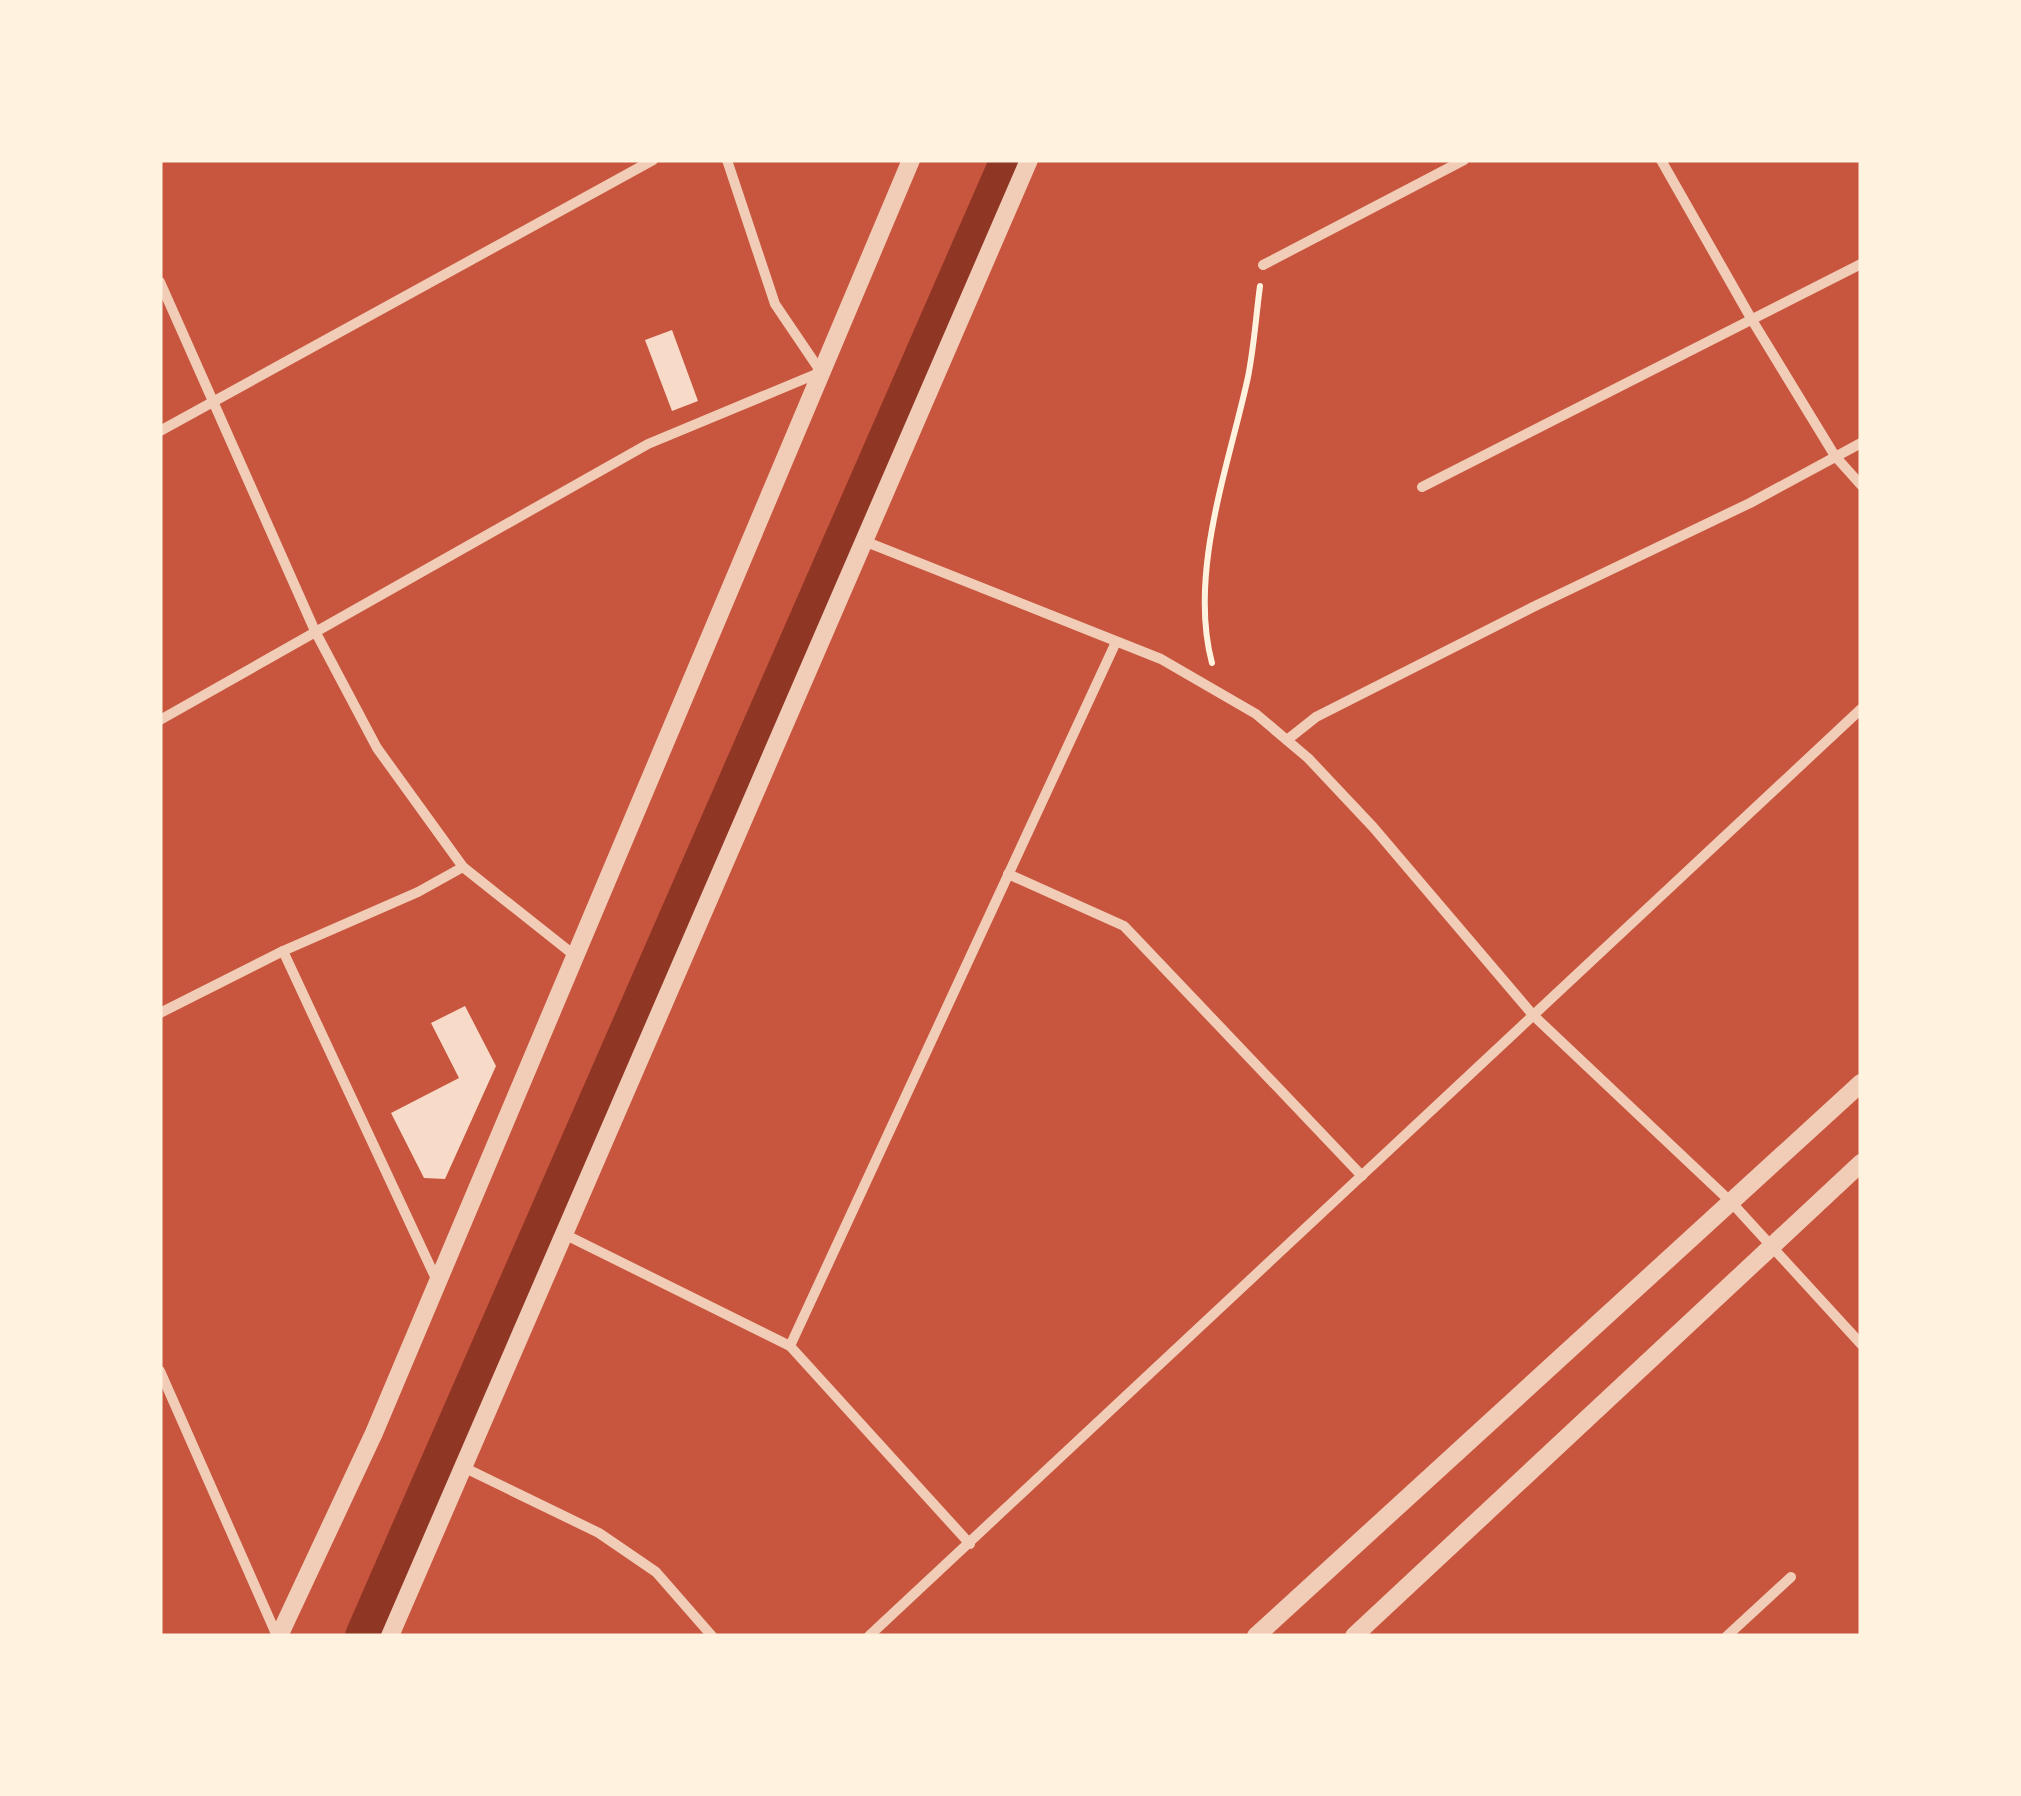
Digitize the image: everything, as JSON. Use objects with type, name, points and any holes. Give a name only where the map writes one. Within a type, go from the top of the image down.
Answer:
[{"type":"street","points":[[160,431],[653,160]]},
{"type":"street","points":[[727,160],[775,304],[821,372]]},
{"type":"street","points":[[278,1636],[374,1434],[911,160]]},
{"type":"street","points":[[390,1636],[1029,160]]},
{"type":"street","points":[[1263,265],[1464,160]]},
{"type":"street","points":[[1661,160],[1835,456],[1861,485]]},
{"type":"street","points":[[1422,487],[1861,264]]},
{"type":"street","points":[[160,282],[315,631],[378,748],[462,868],[574,954]]},
{"type":"street","points":[[160,720],[648,444],[821,372]]},
{"type":"street","points":[[1287,740],[1316,718],[1533,607],[1750,503],[1861,443]]},
{"type":"street","points":[[864,541],[1161,660],[1256,714],[1373,826],[1532,1015],[1738,1209],[1861,1344]]},
{"type":"street","points":[[790,1346],[1116,642]]},
{"type":"street","points":[[870,1636],[1861,710]]},
{"type":"street","points":[[160,1013],[462,868]]},
{"type":"street","points":[[1008,874],[1124,926],[1362,1176]]},
{"type":"street","points":[[283,951],[438,1284]]},
{"type":"street","points":[[1256,1636],[1738,1209],[1861,1084]]},
{"type":"street","points":[[1354,1636],[1766,1240],[1861,1162]]},
{"type":"street","points":[[564,1234],[790,1346],[970,1544]]},
{"type":"street","points":[[160,1371],[278,1636]]},
{"type":"street","points":[[463,1467],[599,1533],[656,1572],[712,1636]]},
{"type":"street","points":[[1727,1636],[1791,1577]]},
{"type":"path","points":[[1222,692],[1210,658],[1204,616],[1208,571],[1224,466],[1248,376],[1263,265]]},
{"type":"building","points":[[672,330],[698,401],[672,411],[645,340]]},
{"type":"building","points":[[465,1006],[496,1066],[445,1179],[424,1178],[391,1113],[459,1078],[431,1023]]},
{"type":"waterway","points":[[364,1636],[1009,160]]}]
